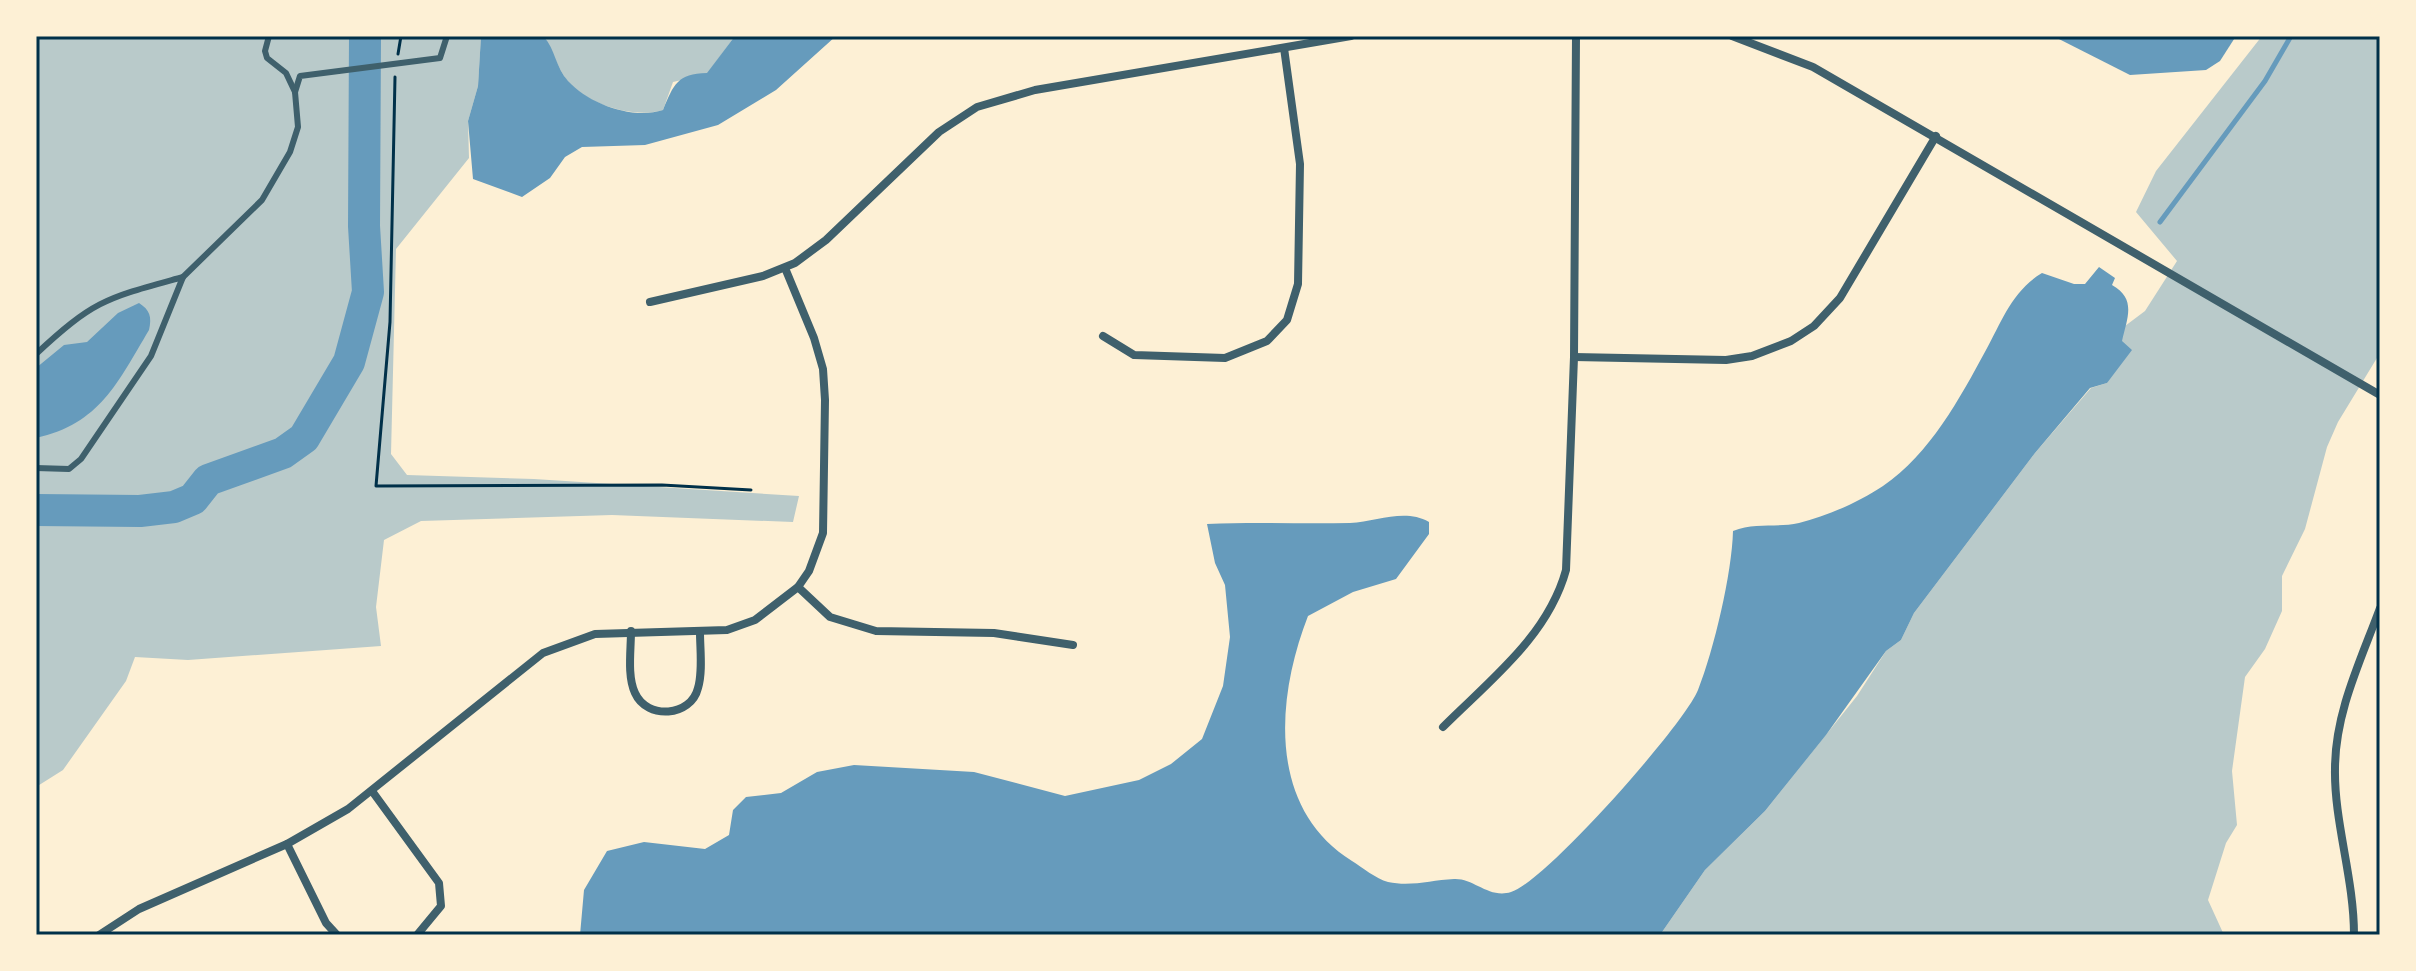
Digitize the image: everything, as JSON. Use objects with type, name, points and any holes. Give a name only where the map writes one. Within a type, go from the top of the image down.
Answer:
[{"type":"street","points":[[650,302],[785,268],[826,240],[939,132],[977,107],[1035,90],[1351,36]]},
{"type":"street","points":[[1443,727],[1527,643],[1561,589],[1570,540],[1576,36]]},
{"type":"street","points":[[1732,36],[1813,67],[2380,395]]},
{"type":"street","points":[[1103,336],[1134,355],[1225,358],[1267,341],[1287,320],[1298,284],[1300,164],[1284,48]]},
{"type":"street","points":[[1574,357],[1726,360],[1752,356],[1791,341],[1814,326],[1840,298],[1936,136]]},
{"type":"street","points":[[99,935],[139,909],[287,844],[372,791],[543,653],[595,634],[727,630],[755,620],[798,587],[823,533],[825,400],[823,369],[814,338],[785,268]]},
{"type":"street","points":[[798,587],[830,617],[876,631],[994,633],[1073,645]]},
{"type":"street","points":[[2354,935],[2351,875],[2335,766],[2343,708],[2380,608]]},
{"type":"street","points":[[631,631],[634,692],[644,705],[661,712],[685,707],[693,699],[699,677],[700,632]]},
{"type":"street","points":[[372,791],[439,883],[441,906],[417,935]]},
{"type":"street","points":[[287,844],[326,923],[337,935]]},
{"type":"lane","points":[[269,36],[265,51],[267,58],[286,73],[300,76],[319,71],[341,73],[440,58],[447,36]]},
{"type":"lane","points":[[286,73],[295,92]]},
{"type":"lane","points":[[36,468],[69,469],[81,459],[151,356],[183,277],[262,200],[297,137],[295,92],[300,76]]},
{"type":"lane","points":[[36,354],[90,307],[122,292],[183,277]]},
{"type":"lane","points":[[154,284],[169,287],[175,299]]},
{"type":"path","points":[[401,36],[396,65],[390,322],[376,486],[662,485],[751,490]]},
{"type":"shaded area","points":[[36,36],[481,36],[478,86],[468,121],[469,158],[396,249],[391,454],[407,475],[534,479],[799,496],[793,522],[612,515],[421,521],[384,540],[376,607],[381,646],[188,660],[135,657],[126,681],[63,770],[36,787]]},
{"type":"shaded area","points":[[541,36],[735,36],[707,74],[673,82],[663,110],[638,112],[610,107],[574,88]]},
{"type":"shaded area","points":[[2262,36],[2380,36],[2380,353],[2338,422],[2327,447],[2305,529],[2282,576],[2282,611],[2265,649],[2245,677],[2232,771],[2237,825],[2226,843],[2208,900],[2224,935],[1660,935],[1705,870],[1765,811],[1857,696],[1886,651],[1901,640],[1914,613],[2035,453],[2091,388],[2107,383],[2125,326],[2145,311],[2177,261],[2136,212],[2156,171]]},
{"type":"water","points":[[481,36],[544,37],[564,76],[587,97],[612,108],[651,113],[663,110],[670,93],[683,78],[707,73],[735,36],[836,36],[776,90],[718,125],[645,145],[582,147],[565,157],[550,178],[522,197],[473,179],[468,121],[478,86]]},
{"type":"water","points":[[2053,36],[2236,36],[2220,61],[2206,70],[2130,75]]},
{"type":"water","points":[[2099,267],[2115,278],[2112,285],[2125,296],[2128,317],[2122,341],[2132,350],[2107,383],[2090,388],[2035,453],[1914,613],[1901,640],[1886,651],[1826,735],[1765,811],[1705,870],[1660,935],[580,935],[584,890],[607,851],[644,842],[705,849],[729,835],[733,810],[746,797],[781,793],[817,772],[854,765],[974,772],[1065,796],[1139,780],[1171,764],[1202,739],[1223,686],[1230,637],[1225,585],[1215,563],[1207,524],[1350,523],[1400,516],[1429,522],[1429,534],[1396,579],[1353,592],[1308,616],[1289,681],[1285,716],[1286,749],[1292,782],[1305,812],[1324,839],[1379,878],[1405,884],[1461,880],[1496,893],[1511,892],[1552,862],[1612,801],[1687,708],[1698,690],[1716,633],[1726,589],[1733,531],[1810,520],[1853,503],[1883,486],[1915,458],[1942,424],[1966,387],[2009,307],[2023,289],[2042,273],[2074,284],[2085,284]]},
{"type":"water","points":[[139,303],[149,314],[149,330],[105,398],[76,423],[36,438],[36,368],[64,345],[87,342],[118,313]]},
{"type":"waterway","points":[[36,510],[140,511],[174,507],[193,499],[208,480],[283,453],[304,438],[349,362],[368,292],[364,226],[365,36]]},
{"type":"waterway","points":[[2160,222],[2265,81],[2291,36]]}]
